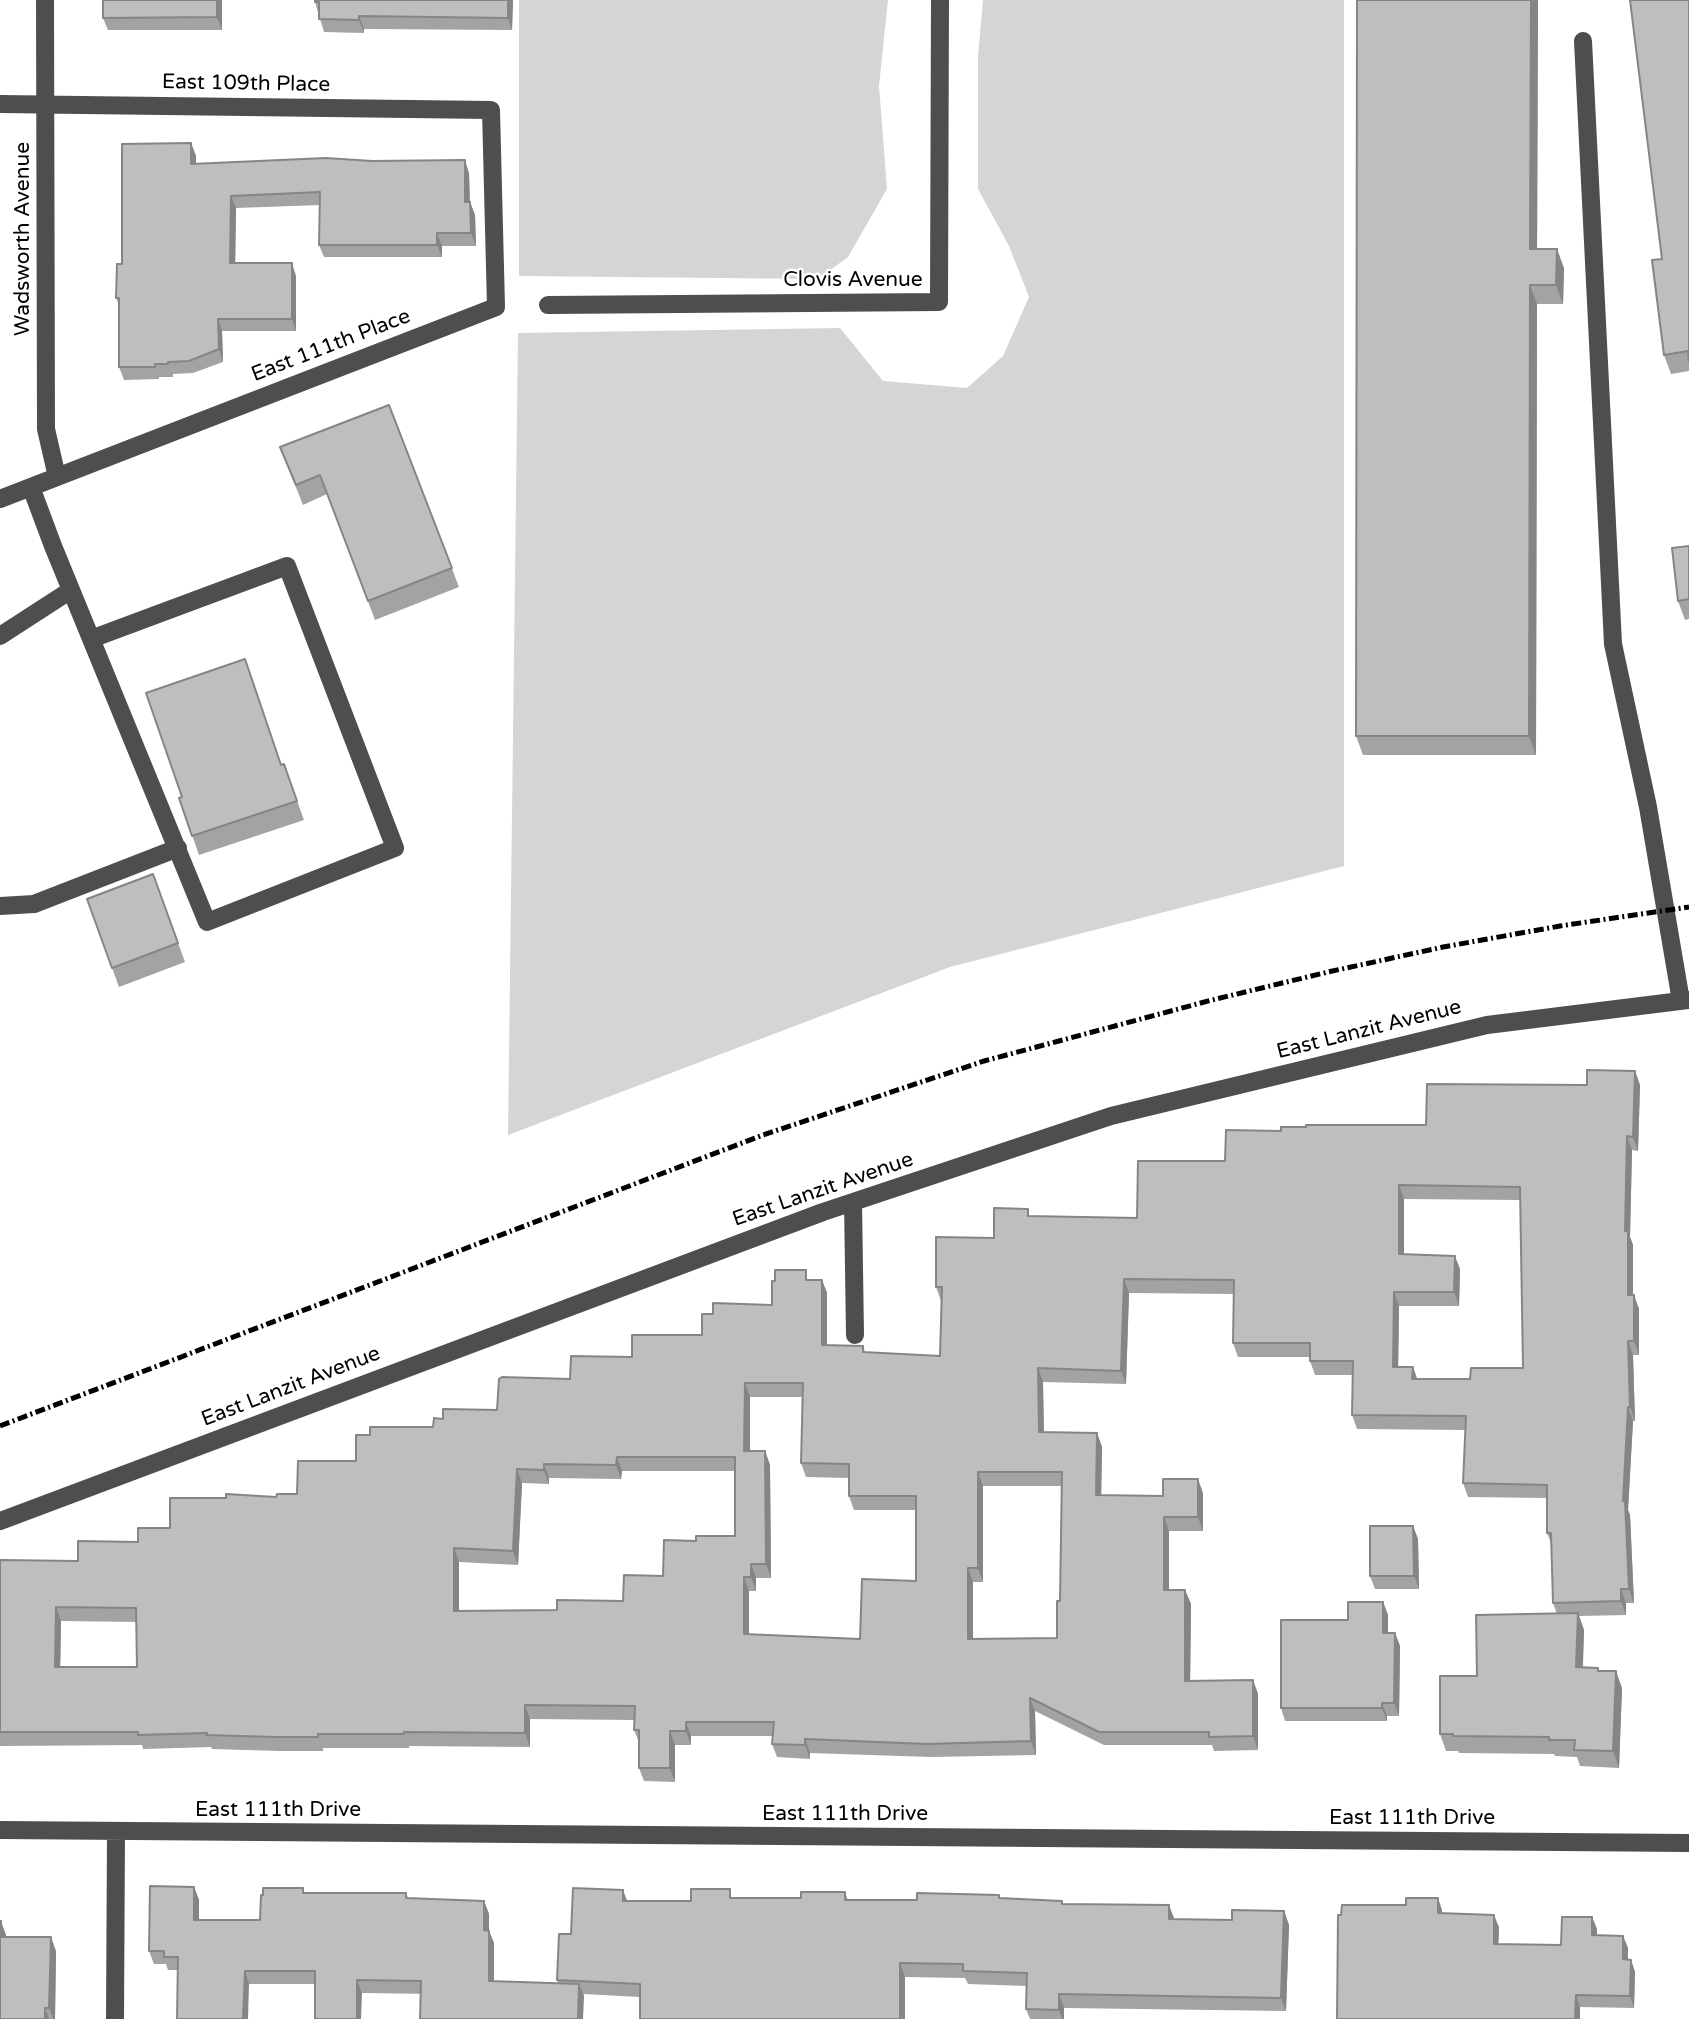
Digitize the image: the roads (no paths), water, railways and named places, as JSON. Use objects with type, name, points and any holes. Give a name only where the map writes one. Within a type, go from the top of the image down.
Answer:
[{"type":"street","name":"Wadsworth Avenue","points":[[46,0],[46,429],[57,477]]},
{"type":"street","name":"Clovis Avenue","points":[[548,305],[939,302],[940,0]]},
{"type":"street","points":[[1583,41],[1613,644],[1685,1000]]},
{"type":"street","name":"East 109th Place","points":[[0,104],[491,110]]},
{"type":"street","name":"East 111th Place","points":[[0,499],[496,307],[491,110]]},
{"type":"street","points":[[31,488],[71,590],[91,639],[178,848],[207,922],[396,848],[287,566],[91,639]]},
{"type":"street","points":[[0,636],[71,590]]},
{"type":"street","points":[[0,906],[34,904],[178,848]]},
{"type":"street","name":"East Lanzit Avenue","points":[[0,1521],[538,1317],[853,1202],[1111,1116],[1487,1025],[1685,1000]]},
{"type":"street","points":[[853,1202],[855,1335]]},
{"type":"street","name":"East 111th Drive","points":[[0,1830],[1689,1843]]},
{"type":"street","points":[[115,2019],[116,1831]]},
{"type":"railway","points":[[0,1426],[763,1135],[984,1061],[1328,972],[1443,947],[1689,907]]}]
